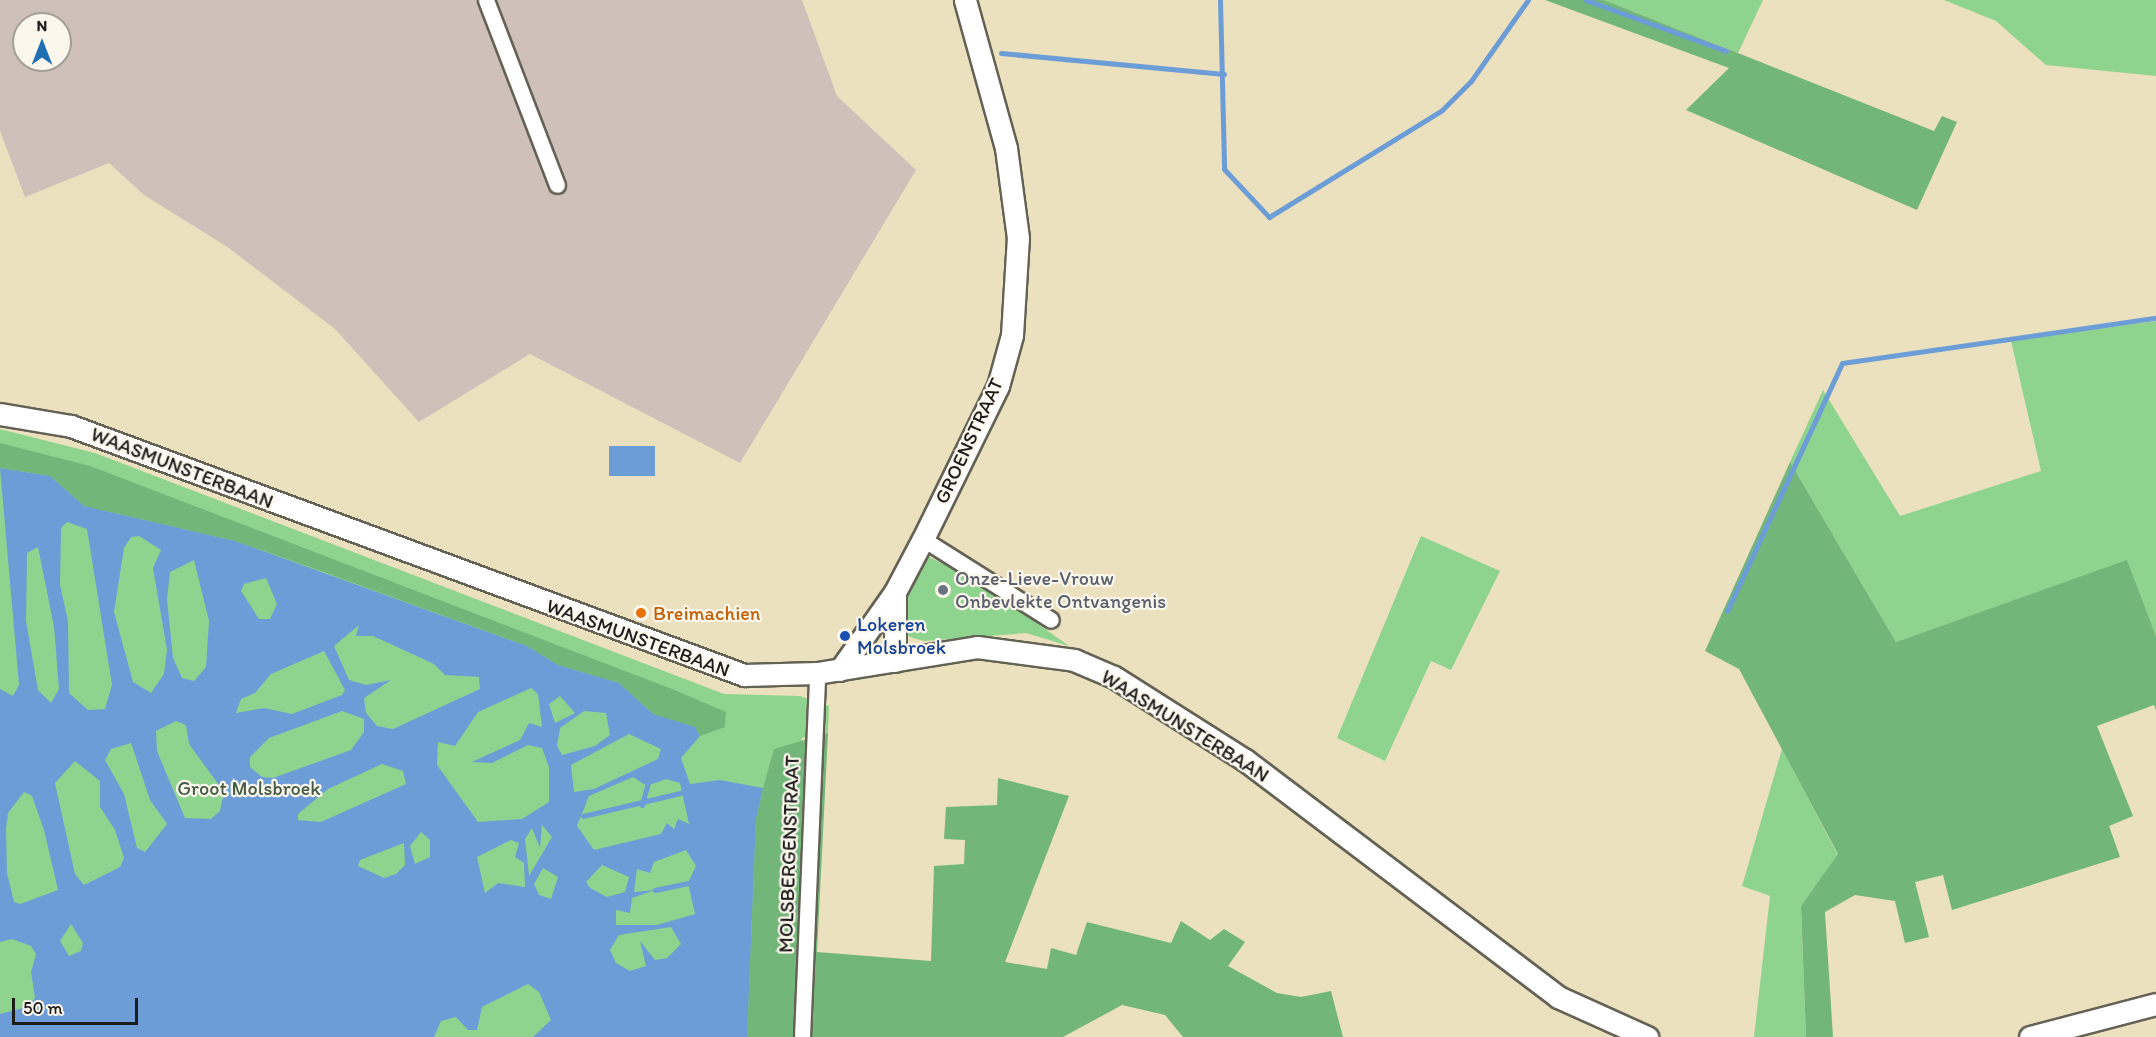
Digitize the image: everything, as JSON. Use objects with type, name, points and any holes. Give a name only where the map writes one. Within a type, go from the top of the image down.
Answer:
[{"type":"street","points":[[486,0],[557,185]]},
{"type":"street","name":"GROENSTRAAT","points":[[840,670],[895,592],[923,539],[998,386],[1012,335],[1018,238],[1006,148],[965,0]]},
{"type":"street","name":"WAASMUNSTERBAAN","points":[[0,414],[71,426],[704,665],[744,675],[817,673],[977,647],[1024,650],[1074,660],[1114,677],[1245,760],[1558,997],[1647,1037]]},
{"type":"street","points":[[923,539],[1051,620]]},
{"type":"street","name":"GROENSTRAAT","points":[[895,592],[895,661]]},
{"type":"street","name":"MOLSBERGENSTRAAT","points":[[802,1037],[817,673]]},
{"type":"street","points":[[2031,1037],[2156,1004]]},
{"type":"shaded area","points":[[0,0],[802,0],[837,96],[916,170],[740,463],[530,354],[419,422],[335,329],[226,246],[144,195],[109,163],[25,197],[0,131]]},
{"type":"green space","points":[[1545,0],[1604,0],[1934,131],[1942,116],[1957,122],[1917,210],[1686,110],[1729,68]]},
{"type":"green space","points":[[1604,0],[1763,0],[1738,53]]},
{"type":"green space","points":[[1944,0],[2156,0],[2156,76],[2046,65],[1996,21]]},
{"type":"green space","points":[[2156,321],[2156,636],[2127,561],[1896,642],[1790,462],[1823,390],[1900,516],[2041,471],[2011,341]]},
{"type":"green space","name":"Groot Molsbroek","points":[[0,429],[95,453],[724,694],[800,696],[829,706],[828,733],[802,738],[782,1037],[0,1037]]},
{"type":"green space","points":[[0,443],[90,466],[672,689],[726,712],[725,727],[700,736],[694,727],[653,714],[619,683],[558,665],[527,646],[235,541],[84,506],[50,476],[0,468]]},
{"type":"green space","points":[[1790,462],[1896,642],[2127,560],[2156,636],[2156,710],[2154,705],[2097,726],[2133,816],[2109,826],[2120,857],[1952,910],[1943,875],[1915,882],[1929,937],[1905,943],[1895,901],[1855,895],[1825,912],[1833,1037],[1806,1037],[1801,906],[1838,854],[1739,669],[1705,651]]},
{"type":"green space","points":[[1421,536],[1500,571],[1451,670],[1431,661],[1385,761],[1337,738]]},
{"type":"green space","points":[[927,556],[975,579],[1069,646],[1026,633],[924,641],[910,637],[901,629],[901,613]]},
{"type":"green space","points":[[828,733],[817,952],[931,961],[934,866],[964,864],[965,840],[944,839],[946,807],[997,805],[998,778],[1069,796],[1005,962],[1047,969],[1051,948],[1076,955],[1087,922],[1171,943],[1181,921],[1210,940],[1224,929],[1245,942],[1228,966],[1277,993],[1301,997],[1331,991],[1343,1037],[1183,1037],[1165,1015],[1122,1005],[1063,1037],[747,1037],[756,819],[763,788],[774,749]]},
{"type":"green space","points":[[1782,749],[1838,855],[1801,906],[1806,1037],[1754,1037],[1770,896],[1742,886]]},
{"type":"water","points":[[609,446],[655,446],[655,476],[609,476]]},
{"type":"water","name":"Groot Molsbroek","points":[[0,468],[50,476],[84,506],[235,541],[527,646],[558,665],[619,683],[653,714],[695,727],[700,736],[681,758],[690,784],[720,780],[763,788],[756,819],[747,1037],[533,1037],[551,1020],[539,992],[528,984],[482,1007],[477,1030],[468,1030],[456,1017],[441,1021],[434,1037],[0,1037],[0,1014],[27,1007],[35,998],[31,972],[36,954],[31,946],[12,939],[0,942],[0,689],[13,696],[19,685]],"holes":[[[67,522],[87,529],[112,685],[105,709],[88,710],[69,693],[68,621],[60,585],[61,528]],[[139,536],[161,550],[153,568],[167,650],[164,674],[151,693],[133,682],[114,612],[124,548],[131,537]],[[38,547],[54,627],[59,689],[51,703],[38,690],[26,621],[27,553]],[[194,560],[209,621],[206,667],[194,681],[182,678],[173,658],[167,599],[170,572]],[[266,578],[277,604],[270,619],[259,619],[241,591],[244,584]],[[359,625],[356,636],[373,636],[434,664],[445,675],[479,677],[480,689],[393,729],[377,726],[366,713],[364,698],[391,680],[366,685],[349,680],[334,646]],[[324,651],[345,690],[342,695],[292,714],[264,708],[236,713],[241,699],[255,693],[271,674]],[[531,688],[538,694],[542,727],[529,723],[520,740],[472,762],[492,763],[528,745],[542,748],[549,767],[549,802],[522,819],[478,822],[437,765],[438,742],[455,746],[478,712]],[[560,696],[575,713],[555,723],[549,704]],[[342,711],[364,719],[364,732],[351,750],[273,778],[262,777],[250,767],[250,757],[269,738]],[[584,711],[606,713],[610,735],[595,746],[562,755],[557,746],[560,728]],[[176,721],[186,725],[189,744],[224,792],[220,811],[211,819],[185,818],[157,751],[156,731]],[[629,734],[661,749],[658,759],[594,789],[574,792],[571,765]],[[131,743],[150,800],[167,824],[145,852],[137,848],[124,794],[105,760],[111,749]],[[75,761],[100,781],[100,807],[115,830],[124,858],[120,867],[84,885],[75,874],[55,783]],[[382,764],[403,771],[406,784],[321,822],[298,820],[298,814],[328,789]],[[633,777],[647,786],[666,779],[680,783],[689,824],[678,819],[674,829],[667,823],[661,834],[594,850],[577,826],[589,796]],[[24,792],[32,796],[44,830],[58,890],[20,904],[14,902],[7,873],[6,829],[8,813]],[[542,825],[552,837],[529,876],[525,839],[532,828],[540,848]],[[421,832],[430,840],[430,857],[415,864],[410,846]],[[511,840],[519,843],[515,857],[524,863],[525,887],[498,883],[485,893],[477,857]],[[404,843],[405,865],[396,874],[384,878],[358,866],[360,860]],[[686,850],[696,866],[688,883],[695,914],[657,925],[616,925],[616,910],[630,913],[632,898],[655,890],[634,892],[637,869],[650,873],[654,862]],[[602,865],[629,877],[625,892],[607,897],[590,888],[586,882]],[[543,868],[558,877],[551,899],[539,895],[534,884]],[[71,924],[83,943],[81,951],[69,956],[60,941]],[[671,927],[681,944],[667,958],[655,960],[640,941],[646,966],[630,971],[616,963],[610,950],[619,935]]]},
{"type":"waterway","points":[[1220,0],[1224,169],[1269,217],[1442,110],[1471,81],[1528,0]]},
{"type":"waterway","points":[[1586,0],[1726,51]]},
{"type":"waterway","points":[[1001,53],[1224,74]]},
{"type":"waterway","points":[[1727,611],[1842,363],[2156,318]]},
{"type":"waterway","points":[[642,805],[647,786]]},
{"type":"waterway","points":[[583,816],[680,793]]},
{"type":"waterway","points":[[655,890],[688,883]]},
{"type":"place","name":"Onze-Lieve-Vrouw Onbevlekte Ontvangenis","points":[[943,590]]},
{"type":"place","name":"Breimachien","points":[[641,613]]},
{"type":"place","name":"Lokeren Molsbroek","points":[[845,636]]}]
